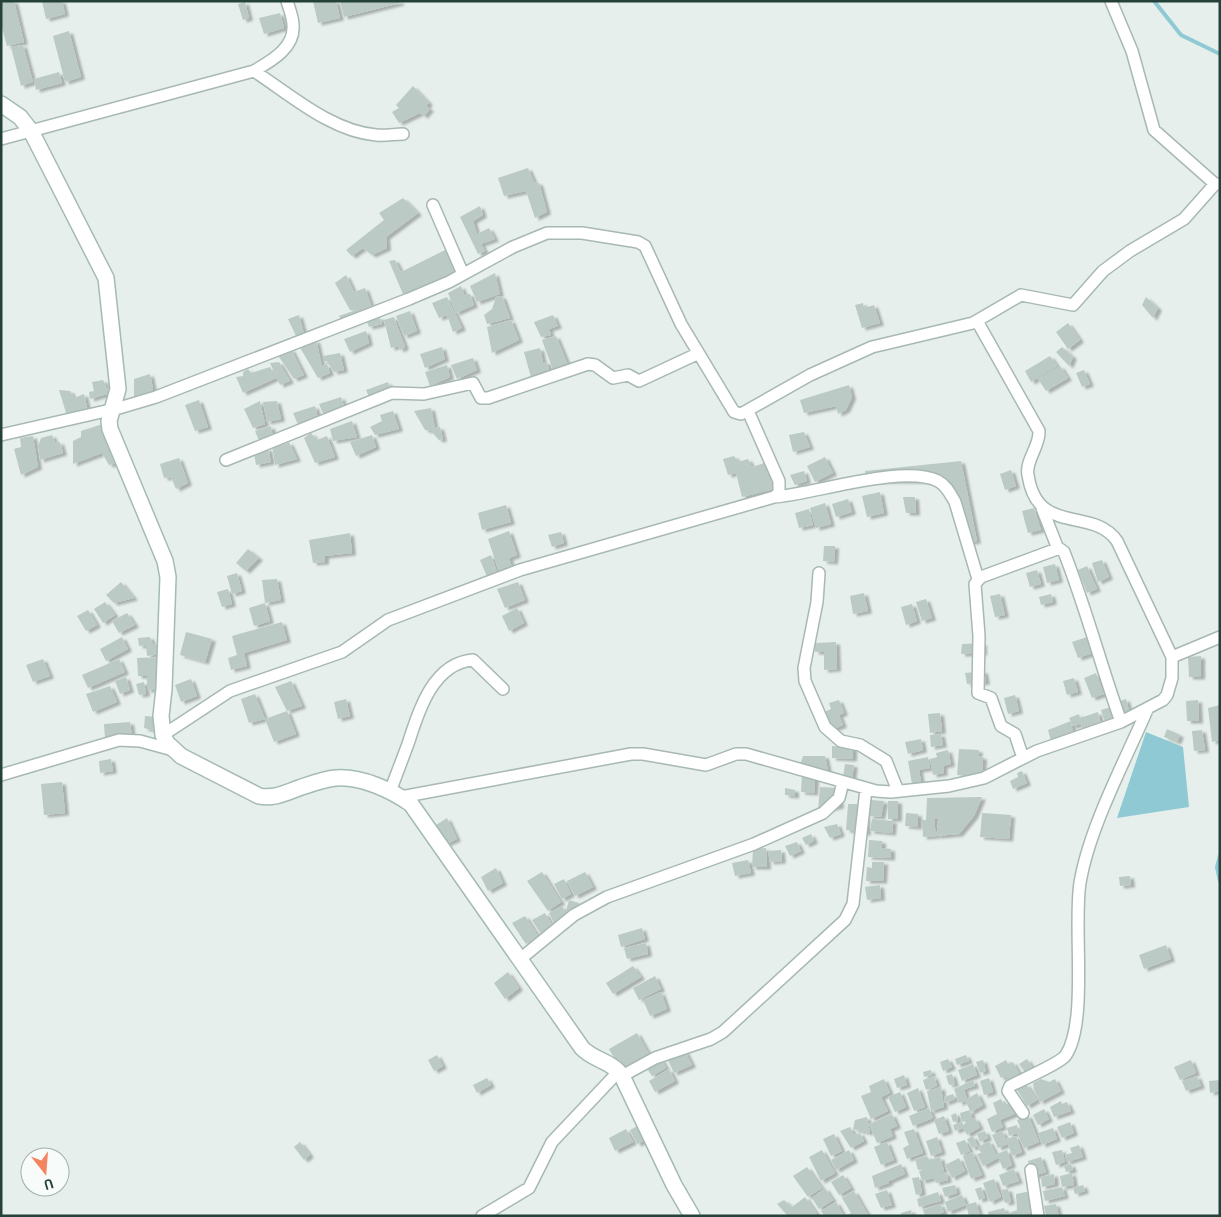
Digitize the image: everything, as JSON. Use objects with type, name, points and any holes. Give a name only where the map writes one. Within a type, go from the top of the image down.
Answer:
[{"type":"street","points":[[1,139],[254,71],[283,51],[290,40],[294,25],[287,1]]},
{"type":"street","points":[[1,435],[112,410],[156,397],[407,300],[463,274],[512,247],[547,233],[582,233],[642,244],[651,255],[681,324],[697,354],[734,412],[741,414],[810,375],[872,347],[892,341],[935,334],[977,321],[1021,295],[1073,305],[1103,271],[1130,251],[1184,219],[1218,184],[1154,130],[1132,51],[1111,1]]},
{"type":"street","points":[[254,71],[325,117],[356,132],[378,136],[404,134]]},
{"type":"street","points":[[1,104],[20,117],[31,131],[106,278],[118,389],[117,399],[112,410],[110,429],[164,561],[168,577],[164,689],[160,716],[164,735],[173,750]]},
{"type":"street","points":[[433,205],[463,274]]},
{"type":"street","points":[[977,321],[1040,431],[1027,472],[1058,549],[1064,552],[1078,589],[1095,647],[1121,722]]},
{"type":"street","points":[[226,460],[392,393],[424,394],[474,383],[482,398],[488,398],[588,364],[595,365],[611,377],[628,375],[639,382],[697,354]]},
{"type":"street","points":[[748,411],[779,481],[779,493],[774,497]]},
{"type":"street","points":[[164,735],[230,692],[342,652],[388,620],[520,570],[774,497],[796,495],[859,481],[901,476],[924,477],[938,481],[949,491],[955,502],[978,579]]},
{"type":"street","points":[[395,794],[637,754],[706,765],[736,754],[746,754],[866,789],[884,792],[950,786],[984,778],[1023,758],[1121,722],[1156,705],[1167,695],[1173,667],[1172,657],[1114,535],[1103,528],[1051,514],[1042,508]]},
{"type":"street","points":[[1023,758],[1014,734],[1001,726],[991,698],[978,693],[979,636],[975,584],[978,579],[1058,549]]},
{"type":"street","points":[[819,573],[817,602],[804,668],[805,681],[825,727],[840,741],[860,746],[886,761],[898,791]]},
{"type":"street","points":[[1172,657],[1220,637]]},
{"type":"street","points":[[395,794],[415,719],[431,687],[447,671],[459,663],[473,660],[503,689]]},
{"type":"street","points":[[1023,1113],[1008,1091],[1010,1086],[1065,1057],[1070,1047],[1076,1014],[1080,884],[1086,857],[1147,710]]},
{"type":"street","points":[[1,775],[119,740],[140,741],[173,750],[181,756],[259,796],[268,798],[324,780],[337,778],[361,781],[395,794],[419,813],[582,1048],[592,1057],[608,1063],[620,1073],[674,1185],[692,1216]]},
{"type":"street","points":[[520,960],[574,915],[607,897],[754,844],[823,813],[839,798],[843,782]]},
{"type":"street","points":[[482,1216],[529,1188],[552,1142],[620,1073],[655,1058],[711,1039],[724,1032],[845,920],[853,904],[866,789]]},
{"type":"street","points":[[1031,1170],[1038,1216]]},
{"type":"water","points":[[1146,732],[1183,747],[1189,807],[1117,818]]},
{"type":"building","points":[[1,1],[14,1],[24,42],[7,46],[1,24]]},
{"type":"building","points":[[42,1],[62,1],[65,14],[46,19]]},
{"type":"building","points":[[313,1],[336,1],[340,18],[318,23]]},
{"type":"building","points":[[340,1],[400,1],[400,3],[344,17]]},
{"type":"building","points":[[245,2],[249,18],[243,20],[238,4]]},
{"type":"building","points":[[280,13],[284,28],[264,34],[259,18]]},
{"type":"building","points":[[69,31],[81,77],[65,82],[53,36]]},
{"type":"building","points":[[23,45],[33,82],[21,86],[11,47]]},
{"type":"building","points":[[59,72],[62,83],[36,90],[34,79]]},
{"type":"building","points":[[413,86],[429,103],[426,106],[430,109],[424,116],[420,113],[399,123],[392,112],[399,108],[396,105]]},
{"type":"building","points":[[528,168],[534,182],[539,183],[547,212],[535,218],[526,191],[504,196],[498,178]]},
{"type":"building","points":[[403,198],[418,213],[386,237],[387,248],[372,255],[363,248],[352,256],[346,250],[384,220],[379,213]]},
{"type":"building","points":[[480,206],[483,215],[473,221],[477,234],[489,228],[495,239],[481,244],[485,251],[478,254],[460,217]]},
{"type":"building","points":[[449,248],[460,274],[405,299],[389,261],[395,260],[401,272]]},
{"type":"building","points":[[495,273],[500,294],[477,302],[470,286]]},
{"type":"building","points":[[346,275],[354,292],[365,288],[372,308],[360,314],[356,310],[350,310],[335,283]]},
{"type":"building","points":[[461,286],[464,294],[470,294],[474,305],[456,313],[448,293]]},
{"type":"building","points":[[502,296],[510,318],[487,324],[484,315],[492,309],[496,297]]},
{"type":"building","points":[[447,297],[462,328],[453,332],[447,315],[439,318],[432,303]]},
{"type":"building","points":[[1146,297],[1158,308],[1153,318],[1142,305]]},
{"type":"building","points":[[863,303],[864,308],[874,305],[880,323],[862,328],[855,305]]},
{"type":"building","points":[[356,310],[360,320],[345,326],[339,316]]},
{"type":"building","points":[[410,311],[417,331],[404,336],[396,316]]},
{"type":"building","points":[[299,315],[304,334],[296,336],[288,319]]},
{"type":"building","points":[[553,315],[558,326],[549,329],[551,335],[541,337],[534,322]]},
{"type":"building","points":[[380,317],[382,324],[369,327],[367,322]]},
{"type":"building","points":[[394,317],[405,347],[400,350],[398,346],[391,348],[384,320]]},
{"type":"building","points":[[511,320],[519,340],[492,353],[487,327]]},
{"type":"building","points":[[1068,323],[1080,340],[1068,349],[1056,332]]},
{"type":"building","points":[[366,331],[369,343],[350,352],[344,339]]},
{"type":"building","points":[[556,336],[568,365],[563,367],[564,371],[554,373],[542,340]]},
{"type":"building","points":[[316,340],[322,366],[327,364],[330,373],[318,378],[299,346]]},
{"type":"building","points":[[442,347],[445,359],[425,368],[420,354]]},
{"type":"building","points":[[1062,347],[1073,357],[1069,366],[1056,352]]},
{"type":"building","points":[[540,348],[543,362],[547,362],[550,375],[532,381],[524,352]]},
{"type":"building","points":[[291,349],[304,375],[294,379],[277,354]]},
{"type":"building","points":[[340,353],[344,370],[334,372],[327,361],[323,362],[323,356]]},
{"type":"building","points":[[1050,356],[1057,366],[1031,382],[1025,371]]},
{"type":"building","points":[[473,358],[477,370],[457,379],[451,365]]},
{"type":"building","points":[[279,362],[290,381],[280,385],[270,363]]},
{"type":"building","points":[[447,365],[450,377],[430,386],[425,372]]},
{"type":"building","points":[[1060,366],[1068,378],[1046,391],[1038,379]]},
{"type":"building","points":[[270,367],[276,378],[243,393],[236,377],[243,376],[243,372],[248,369],[251,373]]},
{"type":"building","points":[[1084,370],[1090,384],[1082,387],[1076,373]]},
{"type":"building","points":[[150,374],[153,389],[150,393],[134,399],[134,379]]},
{"type":"building","points":[[103,380],[107,389],[113,388],[114,392],[90,399],[89,392],[94,391],[92,382]]},
{"type":"building","points":[[388,382],[392,394],[372,403],[366,390]]},
{"type":"building","points":[[849,385],[852,397],[846,410],[838,414],[836,406],[804,413],[800,400]]},
{"type":"building","points":[[59,390],[70,391],[74,398],[84,394],[88,412],[67,416]]},
{"type":"building","points":[[341,397],[345,409],[325,418],[319,404]]},
{"type":"building","points":[[199,400],[208,427],[195,431],[185,405]]},
{"type":"building","points":[[260,401],[265,424],[253,428],[244,409]]},
{"type":"building","points":[[277,401],[281,419],[267,422],[263,402]]},
{"type":"building","points":[[315,406],[318,418],[299,427],[293,413]]},
{"type":"building","points":[[431,408],[435,428],[440,427],[443,439],[439,440],[431,431],[425,430],[414,411]]},
{"type":"building","points":[[393,411],[399,429],[375,435],[370,427],[382,421],[380,415]]},
{"type":"building","points":[[352,421],[357,437],[333,441],[330,429]]},
{"type":"building","points":[[106,423],[120,462],[109,465],[102,453],[73,464],[73,441],[81,437],[81,431]]},
{"type":"building","points":[[271,426],[273,438],[260,443],[255,431]]},
{"type":"building","points":[[804,432],[810,447],[793,452],[789,435]]},
{"type":"building","points":[[311,433],[317,440],[327,436],[335,457],[315,463],[304,438]]},
{"type":"building","points":[[52,435],[55,443],[60,442],[63,453],[40,460],[38,446],[41,438]]},
{"type":"building","points":[[372,435],[376,447],[356,456],[350,442]]},
{"type":"building","points":[[33,436],[38,467],[21,475],[14,449],[21,447],[20,438]]},
{"type":"building","points":[[282,441],[284,445],[289,442],[297,459],[275,465],[272,445]]},
{"type":"building","points":[[268,448],[271,462],[256,465],[254,453]]},
{"type":"building","points":[[734,456],[738,462],[748,459],[752,467],[767,462],[781,487],[742,497],[736,473],[728,475],[723,459]]},
{"type":"building","points":[[825,457],[833,473],[815,482],[807,466]]},
{"type":"building","points":[[179,458],[188,483],[176,489],[171,477],[164,478],[160,464]]},
{"type":"building","points":[[961,461],[977,541],[964,543],[946,481],[866,481],[865,471]]},
{"type":"building","points":[[1011,470],[1016,486],[1005,490],[1000,474]]},
{"type":"building","points":[[804,471],[807,481],[795,485],[790,475]]},
{"type":"building","points":[[880,492],[884,513],[867,517],[862,496]]},
{"type":"building","points":[[903,497],[915,497],[916,513],[906,513]]},
{"type":"building","points":[[848,499],[852,512],[836,517],[832,504]]},
{"type":"building","points":[[825,503],[831,524],[816,528],[810,508]]},
{"type":"building","points":[[506,505],[511,522],[482,530],[478,513]]},
{"type":"building","points":[[1034,508],[1041,530],[1028,533],[1022,511]]},
{"type":"building","points":[[809,509],[813,525],[799,528],[795,513]]},
{"type":"building","points":[[509,531],[517,555],[509,558],[513,571],[500,575],[488,539]]},
{"type":"building","points":[[561,532],[564,543],[552,547],[548,535]]},
{"type":"building","points":[[350,533],[352,553],[325,556],[325,562],[313,563],[309,540]]},
{"type":"building","points":[[824,546],[835,546],[834,562],[823,561]]},
{"type":"building","points":[[248,549],[259,558],[246,571],[236,563]]},
{"type":"building","points":[[491,555],[498,575],[488,579],[480,560]]},
{"type":"building","points":[[1102,560],[1109,577],[1098,582],[1092,563]]},
{"type":"building","points":[[1055,564],[1059,580],[1047,583],[1043,567]]},
{"type":"building","points":[[1087,566],[1097,589],[1087,593],[1078,570]]},
{"type":"building","points":[[1037,570],[1041,584],[1030,587],[1026,573]]},
{"type":"building","points":[[237,573],[242,591],[232,594],[227,576]]},
{"type":"building","points":[[277,579],[281,600],[265,603],[262,580]]},
{"type":"building","points":[[121,582],[134,598],[114,603],[106,595]]},
{"type":"building","points":[[518,582],[525,600],[505,608],[497,589]]},
{"type":"building","points":[[228,589],[232,604],[222,607],[217,592]]},
{"type":"building","points":[[864,593],[868,611],[853,614],[850,596]]},
{"type":"building","points":[[1000,594],[1005,615],[995,617],[990,596]]},
{"type":"building","points":[[1051,594],[1053,602],[1041,605],[1039,597]]},
{"type":"building","points":[[926,599],[932,618],[922,621],[916,602]]},
{"type":"building","points":[[105,602],[115,615],[103,623],[94,609]]},
{"type":"building","points":[[265,603],[270,621],[254,626],[249,608]]},
{"type":"building","points":[[912,604],[917,621],[906,625],[901,607]]},
{"type":"building","points":[[517,608],[524,623],[509,631],[502,616]]},
{"type":"building","points":[[88,610],[97,625],[86,631],[77,616]]},
{"type":"building","points":[[127,613],[135,625],[119,633],[112,621]]},
{"type":"building","points":[[282,622],[287,640],[244,653],[247,666],[231,670],[228,658],[237,655],[232,636]]},
{"type":"building","points":[[186,632],[212,639],[205,662],[180,655]]},
{"type":"building","points":[[122,637],[128,649],[106,661],[100,649]]},
{"type":"building","points":[[150,637],[153,645],[159,644],[161,654],[147,656],[146,645],[139,646],[138,638]]},
{"type":"building","points":[[1087,637],[1093,653],[1078,658],[1072,642]]},
{"type":"building","points":[[836,642],[837,669],[824,670],[824,652],[815,652],[815,643]]},
{"type":"building","points":[[983,643],[983,653],[961,654],[962,644]]},
{"type":"building","points":[[1201,656],[1201,677],[1189,677],[1188,657]]},
{"type":"building","points":[[164,657],[164,689],[147,690],[147,676],[138,676],[137,658]]},
{"type":"building","points":[[43,659],[50,676],[33,682],[26,665]]},
{"type":"building","points":[[119,659],[125,672],[88,688],[82,675]]},
{"type":"building","points":[[984,671],[986,682],[967,684],[965,673]]},
{"type":"building","points":[[1096,673],[1104,694],[1092,698],[1084,678]]},
{"type":"building","points":[[126,677],[130,690],[120,694],[115,681]]},
{"type":"building","points":[[1074,678],[1078,692],[1067,695],[1063,681]]},
{"type":"building","points":[[191,679],[197,696],[181,702],[175,685]]},
{"type":"building","points":[[291,681],[302,706],[287,711],[275,687]]},
{"type":"building","points":[[144,682],[146,694],[139,695],[136,684]]},
{"type":"building","points":[[110,686],[117,702],[93,712],[86,694]]},
{"type":"building","points":[[255,694],[265,719],[249,723],[241,699]]},
{"type":"building","points":[[1015,695],[1019,711],[1008,714],[1004,698]]},
{"type":"building","points":[[346,699],[350,716],[338,719],[334,702]]},
{"type":"building","points":[[1126,699],[1130,715],[1121,717],[1117,702]]},
{"type":"building","points":[[839,700],[844,713],[839,715],[843,725],[831,730],[824,712],[831,709],[829,703]]},
{"type":"building","points":[[1198,700],[1199,721],[1187,721],[1186,701]]},
{"type":"building","points":[[1220,705],[1220,740],[1212,742],[1208,708]]},
{"type":"building","points":[[1111,707],[1116,722],[1106,725],[1101,710]]},
{"type":"building","points":[[287,711],[296,734],[274,742],[265,719]]},
{"type":"building","points":[[1098,712],[1101,725],[1083,732],[1081,724],[1073,726],[1069,718],[1079,714],[1080,718]]},
{"type":"building","points":[[940,713],[942,731],[930,733],[928,714]]},
{"type":"building","points":[[145,716],[157,717],[160,732],[144,728]]},
{"type":"building","points":[[1071,721],[1073,734],[1051,741],[1048,730]]},
{"type":"building","points":[[130,722],[132,736],[105,738],[104,724]]},
{"type":"building","points":[[1167,729],[1180,735],[1177,742],[1164,737]]},
{"type":"building","points":[[1202,730],[1205,750],[1194,751],[1192,731]]},
{"type":"building","points":[[941,734],[943,745],[931,747],[930,735]]},
{"type":"building","points":[[921,739],[923,750],[908,754],[905,742]]},
{"type":"building","points":[[832,746],[853,747],[853,759],[832,758]]},
{"type":"building","points":[[959,749],[979,750],[978,756],[983,757],[982,774],[978,777],[957,775]]},
{"type":"building","points":[[948,750],[951,764],[943,766],[944,773],[933,775],[930,759],[937,757],[936,753]]},
{"type":"building","points":[[803,756],[825,756],[828,771],[800,765]]},
{"type":"building","points":[[928,757],[930,768],[919,770],[921,782],[912,784],[908,761]]},
{"type":"building","points":[[111,759],[113,771],[100,773],[99,761]]},
{"type":"building","points":[[845,764],[854,765],[852,778],[843,777]]},
{"type":"building","points":[[1022,771],[1027,783],[1013,789],[1010,781],[1018,777],[1017,773]]},
{"type":"building","points":[[802,775],[815,777],[814,793],[801,792]]},
{"type":"building","points":[[62,782],[65,813],[44,815],[41,784]]},
{"type":"building","points":[[820,787],[838,788],[840,806],[818,811]]},
{"type":"building","points":[[785,788],[795,790],[795,796],[785,795]]},
{"type":"building","points":[[982,797],[974,816],[959,834],[936,836],[923,837],[922,820],[926,820],[927,798]],"holes":[[[939,818],[936,836],[934,819]]]},
{"type":"building","points":[[871,800],[884,801],[881,817],[869,816]]},
{"type":"building","points":[[888,801],[898,801],[898,819],[888,819]]},
{"type":"building","points":[[848,804],[865,804],[867,833],[846,830]]},
{"type":"building","points":[[906,813],[918,814],[918,827],[905,826]]},
{"type":"building","points":[[982,813],[1011,815],[1009,839],[980,837]]},
{"type":"building","points":[[447,818],[457,839],[446,844],[436,825]]},
{"type":"building","points":[[872,819],[893,821],[892,833],[870,831]]},
{"type":"building","points":[[837,824],[841,834],[830,838],[824,827]]},
{"type":"building","points":[[811,834],[814,841],[806,845],[802,838]]},
{"type":"building","points":[[869,840],[882,841],[882,848],[891,849],[891,858],[868,857]]},
{"type":"building","points":[[797,842],[801,851],[790,856],[785,846]]},
{"type":"building","points":[[766,848],[767,867],[752,867],[753,849]]},
{"type":"building","points":[[781,850],[782,861],[770,862],[768,851]]},
{"type":"building","points":[[748,860],[751,873],[735,876],[732,863]]},
{"type":"building","points":[[872,862],[884,862],[883,881],[866,881],[867,867],[872,868]]},
{"type":"building","points":[[496,868],[503,883],[488,891],[481,877]]},
{"type":"building","points":[[542,872],[561,902],[548,911],[527,881]]},
{"type":"building","points":[[585,872],[593,887],[575,896],[567,881]]},
{"type":"building","points":[[1130,876],[1131,885],[1120,886],[1119,877]]},
{"type":"building","points":[[564,879],[571,894],[562,899],[554,884]]},
{"type":"building","points":[[880,885],[881,898],[867,900],[865,887]]},
{"type":"building","points":[[569,900],[579,903],[574,913],[566,911]]},
{"type":"building","points":[[562,906],[568,916],[555,925],[549,913]]},
{"type":"building","points":[[545,913],[553,927],[541,934],[532,920]]},
{"type":"building","points":[[525,916],[538,936],[526,944],[512,923]]},
{"type":"building","points":[[642,928],[645,939],[621,947],[618,935]]},
{"type":"building","points":[[646,943],[648,954],[627,959],[624,948]]},
{"type":"building","points":[[1166,945],[1171,959],[1144,969],[1139,955]]},
{"type":"building","points":[[633,966],[641,977],[613,994],[606,983]]},
{"type":"building","points":[[508,972],[519,988],[505,999],[494,983]]},
{"type":"building","points":[[655,976],[661,989],[639,1000],[633,988]]},
{"type":"building","points":[[661,992],[667,1009],[650,1016],[643,1000]]},
{"type":"building","points":[[637,1033],[650,1056],[622,1072],[609,1049]]},
{"type":"building","points":[[685,1051],[692,1065],[674,1073],[667,1058]]},
{"type":"building","points":[[437,1055],[443,1066],[434,1071],[428,1060]]},
{"type":"building","points":[[966,1055],[969,1061],[957,1065],[955,1059]]},
{"type":"building","points":[[661,1059],[666,1068],[652,1076],[646,1067]]},
{"type":"building","points":[[948,1059],[952,1067],[943,1071],[940,1062]]},
{"type":"building","points":[[1027,1059],[1034,1070],[1026,1074],[1019,1064]]},
{"type":"building","points":[[983,1060],[986,1071],[980,1073],[976,1062]]},
{"type":"building","points":[[1006,1060],[1008,1064],[1013,1062],[1021,1077],[1009,1083],[1006,1076],[1001,1078],[995,1066]]},
{"type":"building","points":[[1191,1060],[1196,1073],[1180,1080],[1174,1067]]},
{"type":"building","points":[[973,1064],[977,1075],[962,1081],[958,1070]]},
{"type":"building","points":[[669,1069],[675,1081],[655,1092],[649,1081]]},
{"type":"building","points":[[931,1070],[932,1075],[924,1077],[923,1072]]},
{"type":"building","points":[[952,1074],[955,1084],[949,1085],[946,1076]]},
{"type":"building","points":[[904,1075],[907,1085],[897,1088],[894,1079]]},
{"type":"building","points":[[934,1076],[937,1086],[926,1090],[923,1080]]},
{"type":"building","points":[[1197,1076],[1201,1086],[1186,1091],[1182,1081]]},
{"type":"building","points":[[487,1078],[491,1085],[477,1093],[473,1085]]},
{"type":"building","points":[[989,1078],[993,1092],[984,1095],[980,1081]]},
{"type":"building","points":[[884,1079],[890,1093],[881,1097],[888,1111],[871,1119],[861,1096],[871,1092],[869,1086]]},
{"type":"building","points":[[1041,1079],[1049,1082],[1055,1079],[1061,1091],[1040,1102],[1033,1083]]},
{"type":"building","points":[[973,1080],[975,1086],[964,1089],[967,1099],[977,1093],[983,1105],[971,1112],[965,1101],[959,1103],[954,1089]]},
{"type":"building","points":[[1220,1080],[1220,1091],[1210,1093],[1209,1081]]},
{"type":"building","points":[[1026,1084],[1037,1100],[1027,1106],[1017,1090]]},
{"type":"building","points":[[941,1087],[944,1107],[931,1111],[927,1091]]},
{"type":"building","points":[[918,1088],[925,1107],[914,1111],[907,1093]]},
{"type":"building","points":[[900,1092],[906,1107],[895,1112],[888,1097]]},
{"type":"building","points":[[953,1094],[955,1099],[945,1103],[944,1097]]},
{"type":"building","points":[[1001,1099],[1004,1105],[1014,1101],[1019,1112],[1000,1120],[1003,1127],[992,1132],[987,1119],[997,1114],[993,1103]]},
{"type":"building","points":[[1061,1101],[1062,1104],[1067,1102],[1071,1111],[1054,1117],[1050,1107]]},
{"type":"building","points":[[929,1108],[933,1118],[913,1126],[909,1116]]},
{"type":"building","points":[[1044,1109],[1049,1119],[1038,1125],[1033,1115]]},
{"type":"building","points":[[970,1110],[972,1119],[962,1122],[960,1113]]},
{"type":"building","points":[[956,1113],[958,1121],[953,1122],[951,1115]]},
{"type":"building","points":[[892,1114],[897,1126],[890,1129],[893,1136],[877,1143],[869,1124]]},
{"type":"building","points":[[1028,1115],[1039,1142],[1024,1148],[1017,1133],[1009,1136],[1007,1128],[1017,1125],[1018,1130],[1021,1129],[1017,1120]]},
{"type":"building","points":[[944,1116],[949,1131],[939,1134],[934,1120]]},
{"type":"building","points":[[867,1117],[870,1133],[853,1129],[855,1120]]},
{"type":"building","points":[[975,1118],[980,1127],[967,1135],[963,1128],[955,1131],[953,1125],[962,1122],[963,1125]]},
{"type":"building","points":[[1070,1122],[1074,1133],[1062,1138],[1057,1127]]},
{"type":"building","points":[[641,1124],[648,1139],[637,1144],[630,1130]]},
{"type":"building","points":[[850,1127],[854,1135],[860,1133],[864,1141],[851,1148],[840,1131]]},
{"type":"building","points":[[1053,1128],[1057,1139],[1042,1145],[1038,1133]]},
{"type":"building","points":[[626,1129],[633,1142],[615,1151],[609,1138]]},
{"type":"building","points":[[914,1129],[923,1153],[907,1159],[903,1148],[909,1145],[904,1132]]},
{"type":"building","points":[[985,1131],[988,1138],[980,1142],[977,1134]]},
{"type":"building","points":[[1002,1131],[1006,1139],[1016,1136],[1022,1152],[1012,1156],[1008,1144],[998,1148],[992,1135]]},
{"type":"building","points":[[834,1134],[842,1151],[831,1156],[823,1139]]},
{"type":"building","points":[[973,1136],[978,1146],[972,1148],[967,1139]]},
{"type":"building","points":[[937,1137],[942,1152],[931,1156],[926,1141]]},
{"type":"building","points":[[965,1140],[970,1151],[961,1155],[956,1143]]},
{"type":"building","points":[[989,1141],[998,1158],[983,1166],[977,1154],[981,1153],[978,1147]]},
{"type":"building","points":[[300,1142],[310,1155],[304,1160],[294,1147]]},
{"type":"building","points":[[887,1142],[894,1160],[881,1165],[874,1147]]},
{"type":"building","points":[[1079,1145],[1083,1157],[1067,1162],[1065,1155],[1072,1153],[1070,1148]]},
{"type":"building","points":[[822,1150],[835,1173],[821,1181],[809,1157]]},
{"type":"building","points":[[849,1150],[854,1160],[836,1170],[831,1160]]},
{"type":"building","points":[[1007,1150],[1012,1165],[1003,1169],[997,1154]]},
{"type":"building","points":[[1062,1150],[1065,1162],[1056,1165],[1052,1152]]},
{"type":"building","points":[[972,1152],[982,1175],[971,1179],[963,1156]]},
{"type":"building","points":[[927,1156],[929,1160],[940,1157],[944,1171],[934,1176],[946,1172],[948,1180],[936,1183],[934,1178],[922,1181],[919,1171],[931,1168],[918,1170],[915,1159]]},
{"type":"building","points":[[1041,1157],[1046,1172],[1028,1178],[1025,1167],[1029,1166],[1028,1161]]},
{"type":"building","points":[[959,1158],[965,1171],[952,1178],[945,1165]]},
{"type":"building","points":[[901,1164],[905,1174],[875,1188],[872,1176]]},
{"type":"building","points":[[1071,1164],[1073,1170],[1066,1172],[1064,1166]]},
{"type":"building","points":[[807,1167],[822,1188],[808,1197],[793,1176]]},
{"type":"building","points":[[1014,1169],[1019,1181],[1003,1186],[999,1175]]},
{"type":"building","points":[[1072,1173],[1074,1185],[1062,1187],[1060,1176]]},
{"type":"building","points":[[1054,1174],[1055,1184],[1042,1187],[1041,1177]]},
{"type":"building","points":[[843,1175],[851,1188],[839,1195],[831,1182]]},
{"type":"building","points":[[919,1177],[922,1193],[916,1195],[912,1178]]},
{"type":"building","points":[[994,1179],[1001,1197],[990,1202],[983,1183]]},
{"type":"building","points":[[955,1185],[957,1193],[945,1197],[942,1188]]},
{"type":"building","points":[[1083,1185],[1085,1191],[1075,1194],[1073,1188]]},
{"type":"building","points":[[981,1187],[985,1198],[979,1200],[975,1189]]},
{"type":"building","points":[[1062,1187],[1065,1196],[1045,1201],[1043,1191]]},
{"type":"building","points":[[825,1188],[833,1200],[819,1209],[812,1198]]},
{"type":"building","points":[[1008,1189],[1011,1202],[1005,1203],[1001,1190]]},
{"type":"building","points":[[887,1190],[892,1205],[881,1208],[875,1194]]},
{"type":"building","points":[[854,1191],[867,1216],[844,1216],[851,1213],[842,1198]]},
{"type":"building","points":[[1031,1191],[1034,1212],[1020,1216],[989,1216],[988,1212],[1004,1208],[1006,1214],[1017,1210],[1016,1194]]},
{"type":"building","points":[[938,1192],[941,1201],[919,1207],[917,1199]]},
{"type":"building","points":[[962,1195],[966,1205],[948,1212],[945,1202]]},
{"type":"building","points":[[805,1197],[817,1214],[816,1216],[788,1216],[777,1204],[784,1200],[792,1207]]},
{"type":"building","points":[[836,1202],[844,1216],[824,1216],[821,1211]]},
{"type":"building","points":[[976,1202],[980,1216],[969,1216],[966,1205]]},
{"type":"building","points":[[940,1204],[944,1212],[935,1216],[925,1216],[923,1210]]},
{"type":"building","points":[[1056,1204],[1059,1216],[1046,1216],[1044,1206]]},
{"type":"building","points":[[911,1210],[912,1216],[901,1216],[901,1213]]},
{"type":"waterway","points":[[1154,1],[1181,35],[1220,54]]},
{"type":"waterway","points":[[1220,856],[1217,867],[1220,881]]}]
